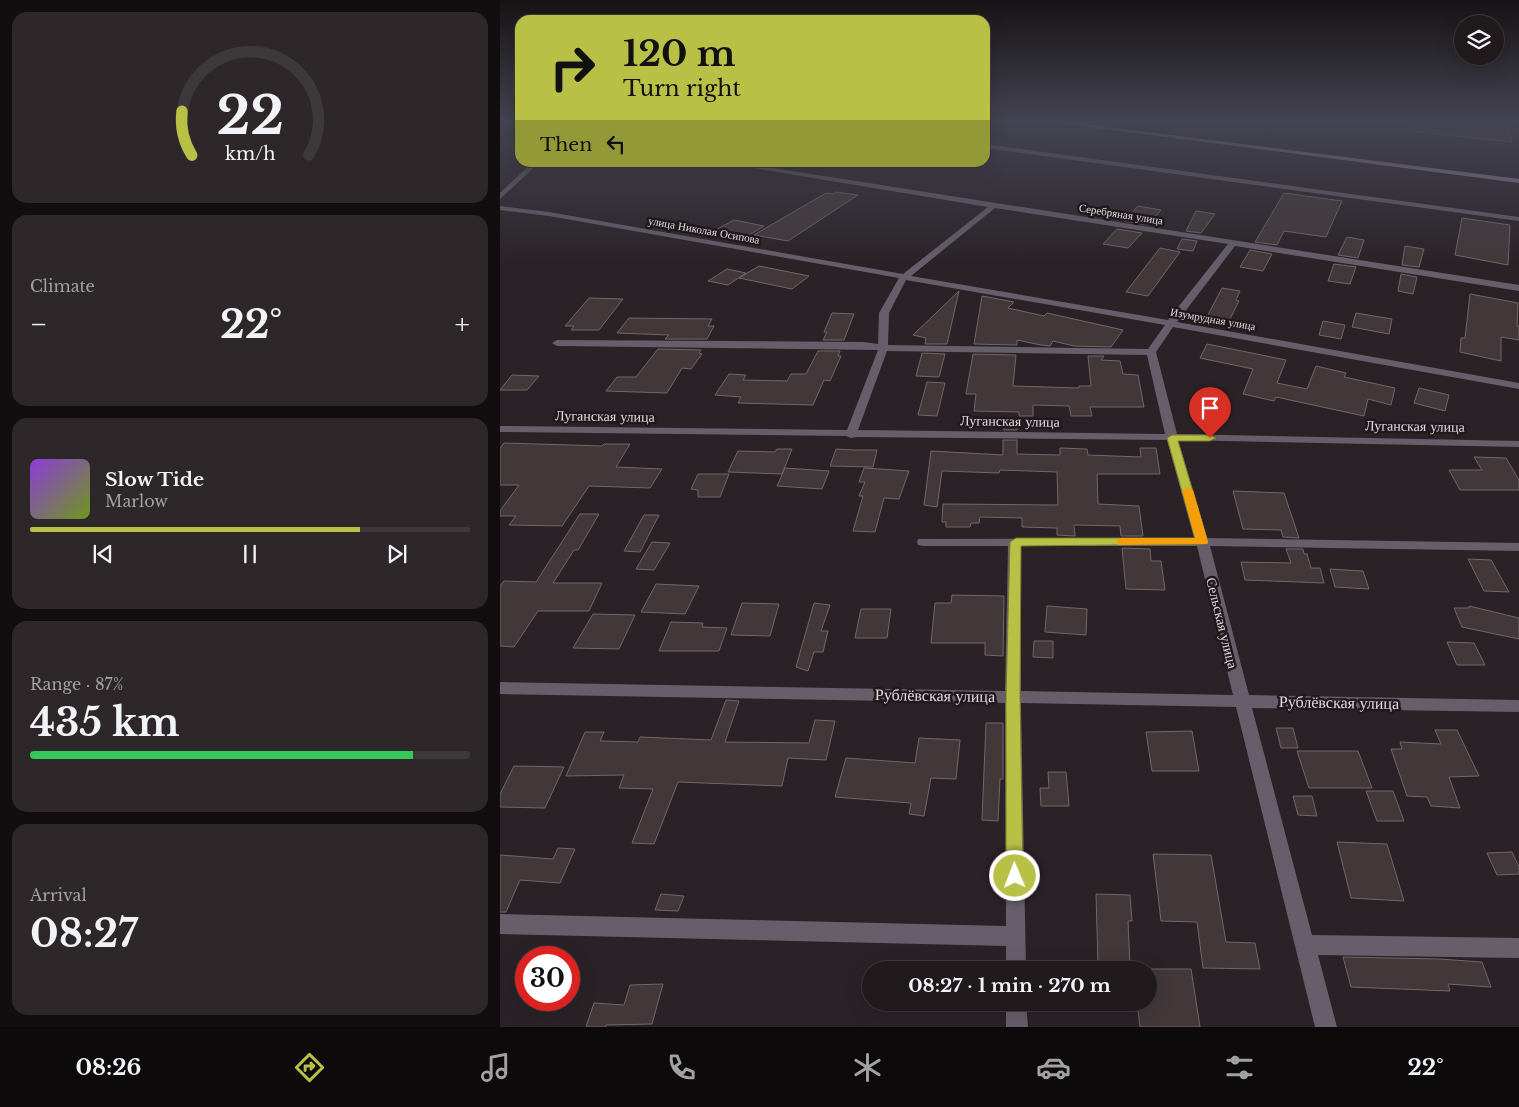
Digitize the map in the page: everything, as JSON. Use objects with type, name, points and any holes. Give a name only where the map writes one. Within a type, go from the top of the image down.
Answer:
[{"type":"main road","points":[[1424,169],[1519,181]]},
{"type":"street","points":[[500,197],[530,169]]},
{"type":"street","name":"Серебряная улица","points":[[762,169],[1519,288]]},
{"type":"street","points":[[1153,169],[1519,219]]},
{"type":"street","points":[[851,435],[884,348],[884,313],[903,278],[993,206]]},
{"type":"street","name":"улица Николая Осипова","points":[[500,208],[549,214],[903,278]]},
{"type":"street","points":[[558,343],[863,345],[884,348],[1151,352],[1171,322],[1233,243]]},
{"type":"street","name":"Изумрудная улица","points":[[903,278],[1171,322],[1519,386]]},
{"type":"street","name":"Сельская улица","points":[[1151,352],[1172,438],[1202,542],[1326,1027]]},
{"type":"street","name":"Луганская улица","points":[[500,429],[851,435],[1346,439],[1519,444]]},
{"type":"street","points":[[923,542],[1202,542],[1519,547]]},
{"type":"street","points":[[1016,542],[1013,696],[1016,961]]},
{"type":"street","name":"Рублёвская улица","points":[[500,688],[1519,706]]},
{"type":"street","points":[[500,924],[1016,936]]},
{"type":"street","points":[[1305,945],[1519,948]]},
{"type":"street","points":[[1016,1011],[1017,1027]]},
{"type":"building","points":[[836,192],[858,195],[788,241],[754,235],[826,193],[833,194]]},
{"type":"building","points":[[1284,193],[1342,201],[1326,237],[1284,231],[1277,245],[1255,242]]},
{"type":"building","points":[[1138,206],[1161,210],[1148,225],[1124,221]]},
{"type":"building","points":[[1196,211],[1215,214],[1201,233],[1186,231]]},
{"type":"building","points":[[1462,218],[1510,225],[1508,265],[1455,255]]},
{"type":"building","points":[[734,220],[764,226],[744,238],[712,232]]},
{"type":"building","points":[[1117,229],[1142,233],[1128,248],[1103,244]]},
{"type":"building","points":[[1347,237],[1364,240],[1358,258],[1338,255]]},
{"type":"building","points":[[1182,239],[1197,241],[1193,251],[1177,249]]},
{"type":"building","points":[[1405,246],[1424,249],[1419,267],[1402,265]]},
{"type":"building","points":[[1160,248],[1180,252],[1148,296],[1126,292]]},
{"type":"building","points":[[1250,250],[1272,254],[1263,271],[1240,267]]},
{"type":"building","points":[[1334,264],[1356,267],[1350,284],[1328,281]]},
{"type":"building","points":[[759,266],[809,276],[792,289],[739,278]]},
{"type":"building","points":[[727,269],[746,273],[728,285],[708,281]]},
{"type":"building","points":[[1401,274],[1417,277],[1413,294],[1398,291]]},
{"type":"building","points":[[1222,288],[1240,291],[1236,300],[1239,301],[1230,319],[1208,315]]},
{"type":"building","points":[[959,291],[947,344],[925,344],[926,338],[913,335]]},
{"type":"building","points":[[1470,294],[1518,303],[1517,326],[1519,326],[1519,340],[1501,337],[1501,361],[1460,352],[1461,338],[1465,338]]},
{"type":"building","points":[[982,296],[1014,302],[1008,308],[1044,316],[1047,313],[1123,330],[1111,347],[1074,346],[1053,341],[1050,346],[1017,340],[1017,345],[974,344]]},
{"type":"building","points":[[589,298],[623,299],[599,330],[571,330],[574,326],[565,326]]},
{"type":"building","points":[[832,313],[854,314],[844,340],[823,340],[827,332],[824,332]]},
{"type":"building","points":[[1356,313],[1392,319],[1389,334],[1352,327]]},
{"type":"building","points":[[629,318],[712,319],[708,326],[714,326],[707,339],[665,339],[669,335],[617,333]]},
{"type":"building","points":[[1323,321],[1345,325],[1341,339],[1319,335]]},
{"type":"building","points":[[1207,344],[1286,360],[1277,383],[1307,389],[1316,366],[1346,373],[1344,377],[1395,388],[1391,405],[1368,399],[1364,416],[1276,397],[1274,401],[1243,394],[1253,369],[1200,358]]},
{"type":"building","points":[[658,349],[701,350],[699,353],[702,354],[691,369],[682,368],[667,393],[606,391],[617,377],[636,377]]},
{"type":"building","points":[[818,351],[840,351],[838,356],[841,356],[830,381],[824,380],[813,405],[738,403],[741,397],[715,395],[729,374],[746,375],[743,380],[787,381],[791,374],[806,374]]},
{"type":"building","points":[[922,353],[945,354],[939,377],[916,376]]},
{"type":"building","points":[[973,354],[1016,355],[1013,386],[1079,388],[1079,386],[1091,386],[1088,356],[1104,356],[1101,360],[1120,361],[1123,374],[1138,375],[1144,407],[1090,407],[1092,416],[1071,416],[1069,406],[1033,405],[1033,416],[1019,416],[1019,412],[974,411],[976,394],[966,394]]},
{"type":"building","points":[[512,375],[539,376],[527,390],[500,390]]},
{"type":"building","points":[[927,382],[945,383],[937,416],[918,415]]},
{"type":"building","points":[[1419,388],[1449,395],[1445,411],[1414,403]]},
{"type":"building","points":[[1004,419],[1018,420],[1017,430],[1004,430]]},
{"type":"building","points":[[1003,440],[1017,440],[1017,454],[1060,455],[1060,448],[1087,449],[1088,455],[1141,457],[1140,448],[1156,448],[1160,474],[1097,474],[1098,504],[1139,506],[1143,536],[1121,536],[1120,526],[1074,525],[1075,536],[1057,535],[1057,528],[1022,527],[1022,518],[980,517],[979,523],[971,523],[970,527],[946,527],[946,522],[942,522],[943,504],[1058,505],[1057,472],[1000,470],[999,473],[942,471],[937,507],[924,505],[931,451],[1003,455]]},
{"type":"building","points":[[504,443],[602,446],[604,444],[630,444],[616,467],[662,469],[650,488],[589,486],[562,526],[509,525],[516,516],[500,516],[500,511],[519,485],[500,485],[500,448]]},
{"type":"building","points":[[777,449],[792,449],[782,474],[728,472],[738,451],[775,452]]},
{"type":"building","points":[[836,449],[877,450],[873,467],[830,466]]},
{"type":"building","points":[[1474,457],[1506,458],[1519,480],[1519,490],[1460,490],[1449,470],[1482,470]]},
{"type":"building","points":[[785,468],[829,471],[822,489],[777,486]]},
{"type":"building","points":[[864,468],[909,471],[899,499],[884,498],[875,532],[853,531],[863,496],[859,496],[865,482],[859,482]]},
{"type":"building","points":[[698,474],[729,474],[720,497],[698,497],[698,490],[691,489]]},
{"type":"building","points":[[1233,491],[1284,493],[1299,538],[1283,537],[1281,530],[1243,529]]},
{"type":"building","points":[[580,514],[599,514],[578,550],[574,550],[553,583],[602,583],[589,611],[538,611],[514,647],[500,646],[500,586],[504,581],[536,582]]},
{"type":"building","points":[[644,515],[659,515],[640,552],[624,551]]},
{"type":"building","points":[[652,542],[670,543],[654,570],[636,569]]},
{"type":"building","points":[[1122,548],[1150,549],[1151,561],[1161,561],[1165,590],[1126,589]]},
{"type":"building","points":[[1286,549],[1303,549],[1304,554],[1307,554],[1311,568],[1320,568],[1324,583],[1245,580],[1241,562],[1291,563]]},
{"type":"building","points":[[1468,559],[1491,560],[1509,592],[1484,591]]},
{"type":"building","points":[[1330,569],[1363,571],[1369,589],[1335,587]]},
{"type":"building","points":[[656,584],[699,586],[685,614],[641,612]]},
{"type":"building","points":[[952,595],[1004,596],[1003,656],[985,655],[985,643],[931,643],[935,603],[951,603]]},
{"type":"building","points":[[742,603],[779,604],[770,636],[731,635]]},
{"type":"building","points":[[814,603],[830,605],[821,631],[828,631],[823,652],[814,652],[808,671],[796,667]]},
{"type":"building","points":[[1047,606],[1087,609],[1086,635],[1045,632]]},
{"type":"building","points":[[1469,606],[1519,618],[1519,639],[1462,627],[1454,608],[1469,608]]},
{"type":"building","points":[[861,609],[891,609],[887,638],[855,638]]},
{"type":"building","points":[[593,614],[635,615],[619,649],[573,648]]},
{"type":"building","points":[[671,622],[703,623],[702,627],[727,628],[719,651],[659,651]]},
{"type":"building","points":[[1034,641],[1053,641],[1053,658],[1033,657]]},
{"type":"building","points":[[1447,642],[1474,643],[1485,665],[1457,665]]},
{"type":"building","points":[[726,700],[739,701],[725,742],[809,743],[815,720],[835,721],[826,760],[788,758],[782,786],[678,782],[654,844],[632,843],[653,789],[619,788],[624,775],[566,776],[585,732],[604,732],[600,741],[638,742],[640,737],[711,740]]},
{"type":"building","points":[[986,723],[1003,723],[1003,779],[1000,779],[998,821],[982,820]]},
{"type":"building","points":[[1276,728],[1293,728],[1298,748],[1281,748]]},
{"type":"building","points":[[1435,730],[1457,730],[1479,776],[1449,777],[1460,808],[1431,806],[1427,797],[1407,796],[1391,749],[1402,749],[1400,742],[1441,744]]},
{"type":"building","points":[[1192,731],[1199,771],[1152,771],[1146,732]]},
{"type":"building","points":[[919,738],[960,740],[956,779],[931,778],[924,816],[909,814],[911,803],[835,797],[846,758],[915,763]]},
{"type":"building","points":[[1297,751],[1358,751],[1372,788],[1309,788]]},
{"type":"building","points":[[514,766],[564,767],[545,808],[500,807],[500,794]]},
{"type":"building","points":[[1048,772],[1066,772],[1069,806],[1041,806],[1040,788],[1049,788]]},
{"type":"building","points":[[1366,791],[1393,791],[1404,821],[1377,821]]},
{"type":"building","points":[[1293,796],[1312,796],[1317,816],[1298,815]]},
{"type":"building","points":[[1337,842],[1387,844],[1404,901],[1351,898]]},
{"type":"building","points":[[558,848],[575,849],[560,883],[520,880],[506,912],[500,912],[500,855],[553,859]]},
{"type":"building","points":[[1512,852],[1519,867],[1519,874],[1497,875],[1487,853]]},
{"type":"building","points":[[1153,854],[1211,855],[1226,942],[1255,943],[1260,969],[1203,968],[1197,922],[1161,921]]},
{"type":"building","points":[[661,894],[684,896],[678,911],[655,910]]},
{"type":"building","points":[[1096,894],[1130,895],[1132,921],[1128,921],[1130,961],[1098,961]]},
{"type":"building","points":[[1343,957],[1482,962],[1491,987],[1448,984],[1450,991],[1351,987]]},
{"type":"building","points":[[1157,969],[1191,969],[1200,1027],[1140,1027],[1138,1011],[1157,1011]]},
{"type":"building","points":[[663,984],[652,1024],[586,1027],[594,1003],[624,1005],[630,985]]},
{"type":"slow traffic","points":[[1122,542],[1202,542],[1187,490]]},
{"type":"route","points":[[1015,876],[1013,696],[1016,542],[1202,542],[1172,438],[1210,438]]}]
